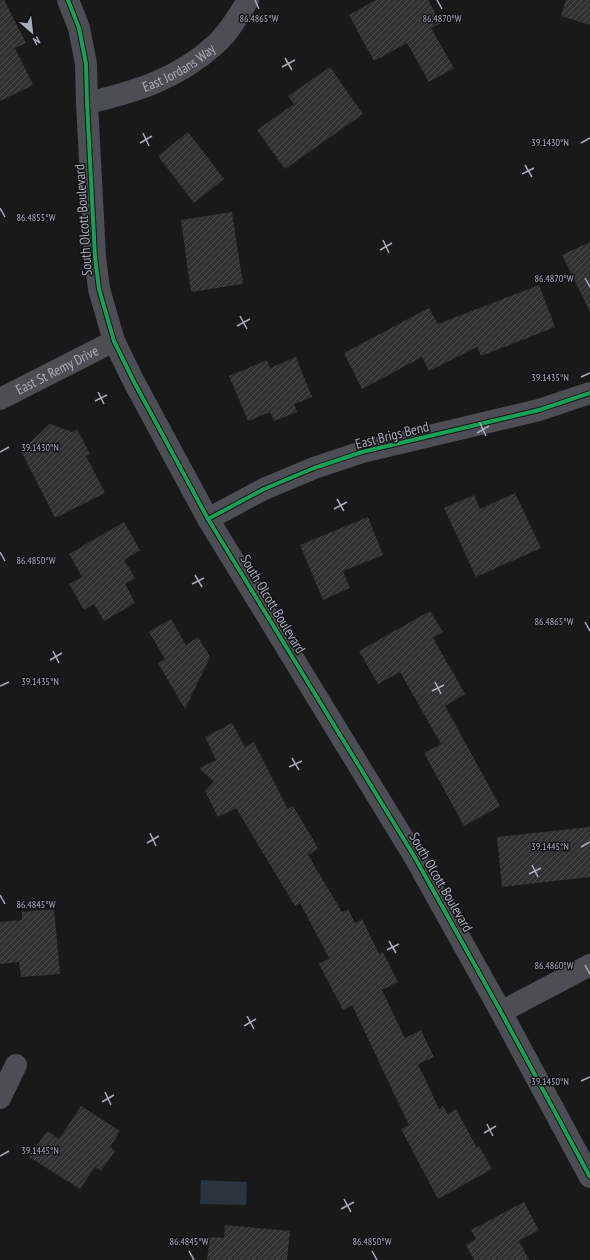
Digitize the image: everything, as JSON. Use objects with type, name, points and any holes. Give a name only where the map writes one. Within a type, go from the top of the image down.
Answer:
[{"type":"street","name":"South Olcott Boulevard","points":[[68,0],[79,28],[86,64],[95,257],[99,289],[114,341],[134,382],[208,519],[414,856],[501,1012],[590,1177]]},
{"type":"street","name":"East Jordans Way","points":[[87,102],[114,97],[140,89],[169,77],[196,61],[216,43],[232,25],[248,0]]},
{"type":"street","name":"East St Remy Drive","points":[[0,398],[114,341]]},
{"type":"street","name":"East Brigs Bend","points":[[208,519],[264,489],[320,466],[362,452],[539,410],[590,393]]},
{"type":"street","points":[[501,1012],[590,965]]},
{"type":"street","points":[[0,1098],[16,1064]]},
{"type":"shaded area","points":[[201,1180],[247,1182],[246,1205],[200,1204]]},
{"type":"building","points":[[0,0],[4,0],[26,43],[15,48],[33,85],[0,101]]},
{"type":"building","points":[[376,0],[428,0],[441,23],[431,28],[454,68],[429,82],[407,43],[374,61],[349,15]]},
{"type":"building","points":[[566,0],[590,0],[590,25],[561,16]]},
{"type":"building","points":[[330,67],[363,114],[285,169],[257,130],[294,104],[288,96]]},
{"type":"building","points":[[188,132],[224,179],[194,203],[158,156]]},
{"type":"building","points":[[232,212],[243,284],[191,292],[181,220]]},
{"type":"building","points":[[590,242],[590,312],[562,255]]},
{"type":"building","points":[[539,285],[555,327],[481,356],[477,347],[429,371],[422,357],[362,389],[344,353],[429,308],[438,324]]},
{"type":"building","points":[[296,357],[312,397],[294,404],[297,412],[274,421],[270,412],[248,421],[229,376],[267,360],[270,368]]},
{"type":"building","points":[[50,424],[72,432],[77,429],[90,454],[86,456],[105,493],[55,518],[21,451]]},
{"type":"building","points":[[515,493],[541,548],[476,577],[444,508],[474,495],[480,509]]},
{"type":"building","points":[[368,517],[383,555],[343,571],[350,588],[323,600],[300,545]]},
{"type":"building","points":[[124,522],[140,550],[124,560],[135,578],[125,584],[135,603],[104,621],[94,604],[84,610],[69,584],[82,577],[69,554]]},
{"type":"building","points":[[430,611],[443,632],[433,638],[465,694],[445,706],[500,806],[464,826],[424,753],[441,744],[400,672],[378,684],[359,651]]},
{"type":"building","points":[[171,619],[186,645],[198,637],[210,657],[185,709],[158,663],[165,659],[149,632]]},
{"type":"building","points":[[232,723],[245,747],[254,742],[288,809],[293,806],[318,848],[308,855],[342,912],[348,909],[355,923],[362,919],[379,954],[383,952],[398,982],[382,990],[405,1038],[421,1030],[434,1057],[418,1064],[439,1109],[443,1106],[448,1114],[456,1109],[477,1148],[479,1146],[492,1169],[438,1199],[401,1129],[409,1125],[352,1005],[343,1010],[319,964],[329,958],[300,903],[295,906],[236,808],[218,817],[205,791],[214,782],[199,768],[216,760],[205,737]]},
{"type":"building","points":[[590,827],[590,877],[502,887],[497,837]]},
{"type":"building","points":[[54,909],[60,974],[21,977],[19,962],[0,964],[0,922],[22,920],[22,912]]},
{"type":"building","points":[[81,1106],[120,1131],[110,1147],[115,1151],[101,1171],[95,1167],[80,1189],[29,1157],[47,1131],[59,1139]]},
{"type":"building","points":[[524,1202],[539,1230],[519,1241],[529,1260],[474,1260],[466,1245],[476,1239],[471,1230]]},
{"type":"building","points":[[225,1225],[290,1231],[287,1260],[207,1260],[210,1237],[224,1238]]},
{"type":"cycle path","points":[[68,0],[79,28],[86,64],[95,257],[99,289],[114,341],[134,382],[208,519],[414,856],[501,1012],[590,1177]]},
{"type":"cycle path","points":[[208,519],[264,489],[314,468],[362,452],[539,410],[590,393]]}]
